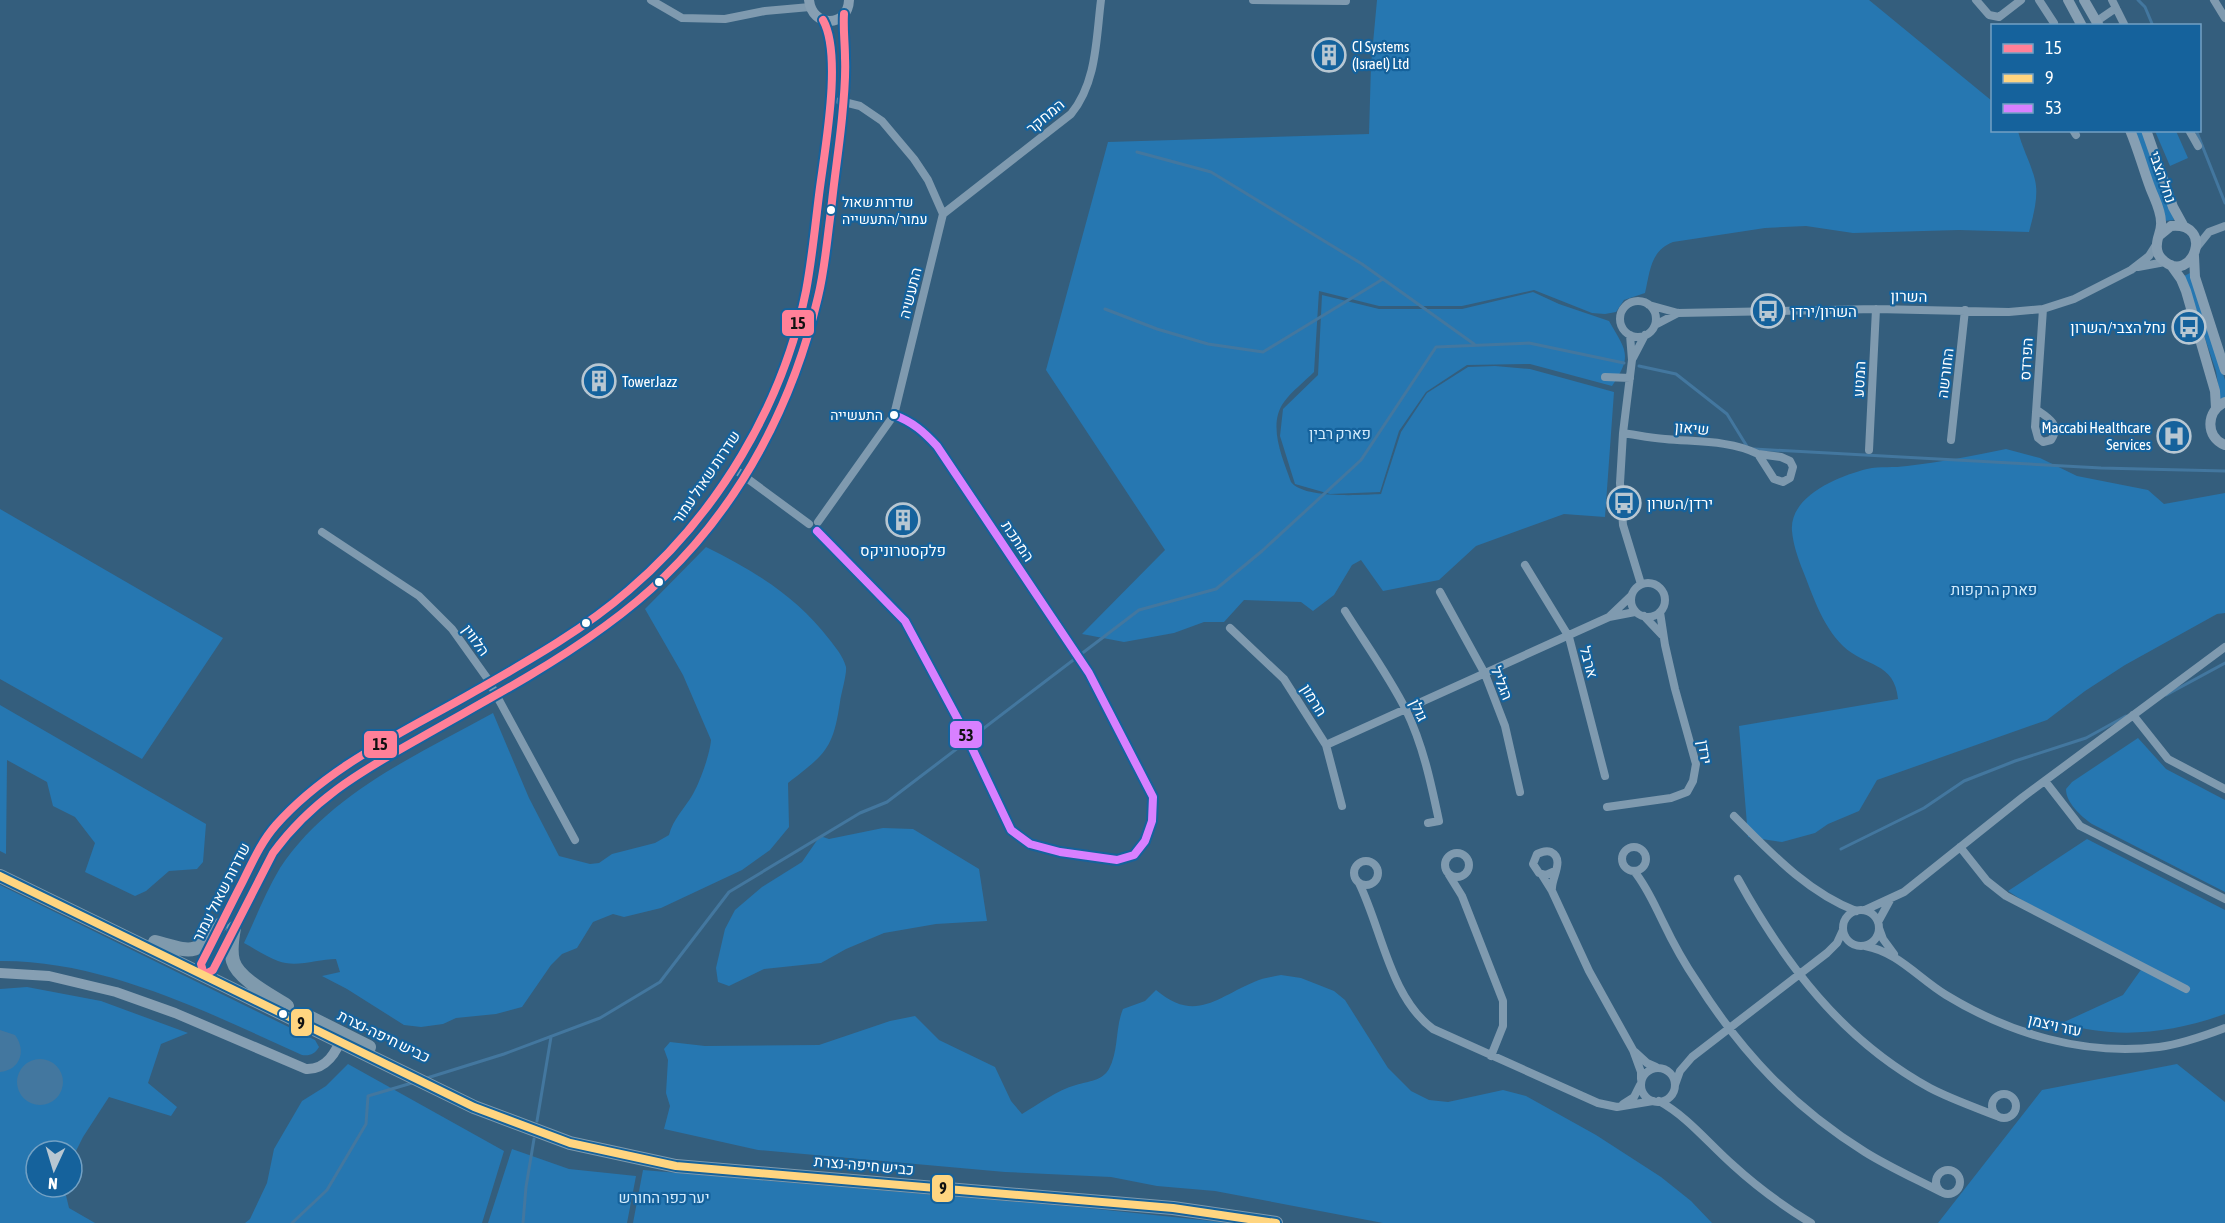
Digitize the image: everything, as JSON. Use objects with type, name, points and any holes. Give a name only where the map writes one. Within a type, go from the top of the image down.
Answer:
[{"type":"highway","name":"כביש חיפה-נצרת","points":[[0,868],[155,942],[474,1107],[570,1143],[676,1166],[1173,1208],[1276,1223]]},
{"type":"highway","name":"כביש חיפה-נצרת","points":[[0,876],[287,1006],[341,1038]]},
{"type":"highway","points":[[155,942],[193,950],[201,947],[227,926],[234,963],[239,973],[287,1006]]},
{"type":"street","points":[[651,0],[682,18],[725,19],[810,4],[818,17],[823,20],[836,20],[844,14]]},
{"type":"street","name":"שדרות שאול עמור","points":[[227,926],[285,836],[318,802],[365,769],[496,694],[604,627],[644,595],[690,550],[716,518],[745,475],[761,449],[788,392],[811,327],[819,296],[843,101],[844,14],[849,6],[849,0]]},
{"type":"street","name":"המחקר","points":[[943,214],[1071,114],[1080,102],[1087,87],[1092,66],[1101,0]]},
{"type":"street","points":[[1253,0],[1346,1]]},
{"type":"street","points":[[1976,0],[1989,15],[1999,21],[2021,0]]},
{"type":"street","points":[[2040,0],[2054,23]]},
{"type":"street","points":[[2068,0],[2081,24]]},
{"type":"street","points":[[2084,0],[2098,23],[2116,8]]},
{"type":"street","points":[[2112,0],[2124,24]]},
{"type":"street","points":[[2214,0],[2225,18]]},
{"type":"street","name":"שדרות שאול עמור","points":[[206,970],[261,845],[309,792],[358,758],[490,682],[596,616],[630,589],[680,541],[705,510],[733,468],[749,442],[776,387],[805,293],[830,99],[831,49],[828,29],[823,20]]},
{"type":"street","points":[[830,99],[860,106],[882,121],[915,159],[928,180],[943,214]]},
{"type":"street","name":"נחל הצבי","points":[[2131,132],[2159,212],[2162,225],[2158,240]]},
{"type":"street","name":"נחל הצבי","points":[[2147,132],[2176,215],[2187,229]]},
{"type":"street","points":[[2190,132],[2198,146]]},
{"type":"street","name":"התעשיה","points":[[818,522],[894,416],[943,214]]},
{"type":"street","points":[[2223,226],[2187,229],[2171,226],[2158,240],[2158,253],[2181,279],[2186,291],[2220,405],[2211,416],[2212,432],[2219,442],[2225,445]]},
{"type":"street","points":[[2168,264],[2182,265],[2209,232],[2223,226]]},
{"type":"street","points":[[2187,229],[2194,236],[2195,277],[2225,369]]},
{"type":"street","name":"השרון","points":[[2131,270],[2149,256],[2158,240]]},
{"type":"street","name":"השרון","points":[[1649,304],[1678,313],[1876,309],[2009,312],[2043,309],[2074,299],[2131,270],[2154,263],[2168,264]]},
{"type":"street","points":[[1632,360],[1645,335],[1655,325],[1656,314],[1649,304],[1638,301],[1632,302],[1623,309],[1621,314],[1621,325],[1630,335],[1632,360],[1623,432],[1620,483],[1623,525],[1641,584]]},
{"type":"street","name":"המטע","points":[[1869,450],[1876,309]]},
{"type":"street","name":"הפרדס","points":[[2037,410],[2043,309]]},
{"type":"street","name":"החורשה","points":[[1951,440],[1965,310]]},
{"type":"street","name":"השרון","points":[[1655,325],[1678,313]]},
{"type":"street","points":[[1630,335],[1645,335]]},
{"type":"street","points":[[1605,377],[1630,378]]},
{"type":"street","name":"המתכת","points":[[817,531],[905,621],[962,727],[1011,830],[1030,844],[1060,852],[1117,860],[1134,855],[1145,841],[1152,821],[1152,797],[1089,673],[937,446],[922,429],[907,420],[894,416]]},
{"type":"street","name":"שיאון","points":[[1623,432],[1662,439],[1723,444],[1748,449],[1758,454],[1781,457],[1790,461],[1793,467],[1790,478],[1783,482],[1774,479],[1758,454]]},
{"type":"street","points":[[733,468],[809,524],[812,531],[817,531],[820,527],[818,522],[813,521],[809,524]]},
{"type":"street","name":"הלווין","points":[[322,532],[419,596],[452,629],[490,682],[575,840]]},
{"type":"street","name":"ארבל","points":[[1525,565],[1569,637],[1605,776]]},
{"type":"street","points":[[1609,617],[1631,596],[1636,587],[1652,583],[1664,592],[1664,605],[1654,616],[1644,616]]},
{"type":"street","name":"הגליל","points":[[1440,592],[1485,674],[1505,726],[1520,792]]},
{"type":"street","points":[[1631,596],[1631,604],[1635,612]]},
{"type":"street","name":"גולן","points":[[1346,610],[1406,709],[1429,773],[1439,821],[1428,823]]},
{"type":"street","points":[[1326,745],[1609,617],[1635,612],[1644,616],[1663,636]]},
{"type":"street","name":"ירדן","points":[[1607,807],[1671,798],[1687,792],[1693,781],[1696,764],[1675,688],[1660,612]]},
{"type":"street","name":"חרמון","points":[[1230,628],[1284,679],[1326,745],[1342,806]]},
{"type":"street","points":[[1370,907],[1370,892],[1378,872],[1375,866],[1366,861],[1357,864],[1354,878],[1359,883],[1370,907],[1400,987],[1413,1010],[1433,1029],[1598,1103],[1613,1106],[1667,1099],[1675,1087],[1680,1071],[1692,1057],[1827,953],[1837,943],[1849,915],[1904,892],[2045,781],[2222,650],[2225,661]]},
{"type":"street","points":[[2133,715],[2168,759],[2225,789]]},
{"type":"street","points":[[2045,781],[2080,826],[2225,899]]},
{"type":"street","points":[[1734,816],[1779,860],[1829,900],[1856,911]]},
{"type":"street","points":[[1645,864],[1641,869],[1634,871],[1627,869],[1621,860],[1623,853],[1628,848],[1635,847],[1643,851],[1646,857],[1644,872],[1647,889]]},
{"type":"street","points":[[1960,847],[1987,881],[2006,896],[2186,989]]},
{"type":"street","points":[[1552,891],[1553,876],[1558,865],[1557,858],[1553,853],[1543,851],[1537,854],[1534,868],[1542,875],[1552,891],[1589,971],[1632,1048],[1641,1072],[1645,1097],[1676,1110],[1743,1174],[1780,1203],[1811,1223]]},
{"type":"street","points":[[1449,875],[1456,878],[1464,874],[1469,867],[1464,855],[1457,853],[1448,856],[1445,870],[1462,896],[1503,1001],[1503,1026],[1491,1056]]},
{"type":"street","points":[[1542,875],[1549,875],[1555,871]]},
{"type":"street","points":[[1634,871],[1647,889],[1677,949],[1728,1030],[1762,1070],[1813,1116],[1866,1153],[1912,1178],[1948,1194],[1960,1187],[1961,1180],[1956,1172],[1949,1170],[1924,1180],[1912,1178]]},
{"type":"street","points":[[1462,896],[1464,874]]},
{"type":"street","points":[[1738,879],[1766,929],[1798,975],[1836,1018],[1880,1057],[1932,1089],[2004,1119],[2015,1111],[2015,1101],[2011,1096],[2001,1094],[1995,1097],[1992,1111],[1997,1116]]},
{"type":"street","points":[[1359,883],[1372,884]]},
{"type":"street","points":[[1865,946],[1875,939],[1891,899]]},
{"type":"street","points":[[1829,900],[1844,927],[1848,941],[1886,952],[1897,958]]},
{"type":"street","points":[[1865,910],[1875,916],[1884,939],[1897,958]]},
{"type":"street","points":[[1827,953],[1853,944]]},
{"type":"street","name":"עזר ויצמן","points":[[1897,958],[1944,994],[1968,1008],[2018,1030],[2048,1039],[2102,1048],[2149,1047],[2180,1043],[2225,1028]]},
{"type":"street","points":[[0,973],[48,976],[116,992],[175,1013],[306,1070],[315,1070],[322,1066],[341,1038]]},
{"type":"street","points":[[1632,1048],[1647,1063],[1671,1074],[1675,1087],[1675,1100],[1693,1126]]},
{"type":"street","points":[[1613,1106],[1628,1102],[1638,1091],[1646,1072],[1692,1057]]},
{"type":"street","points":[[1977,1108],[1992,1104]]},
{"type":"street","points":[[1938,1176],[1937,1186],[1941,1192]]},
{"type":"green space","points":[[1377,0],[1869,0],[1991,100],[1991,132],[2018,132],[2036,186],[2035,206],[2029,232],[1959,230],[1853,233],[1806,226],[1765,228],[1673,242],[1665,246],[1655,257],[1645,293],[1624,300],[1616,312],[1605,314],[1592,313],[1534,290],[1462,306],[1379,306],[1319,291],[1314,372],[1284,402],[1277,421],[1278,442],[1291,482],[1298,487],[1320,494],[1381,494],[1401,432],[1427,393],[1468,367],[1495,366],[1530,369],[1614,392],[1605,517],[1564,514],[1476,546],[1439,580],[1383,591],[1361,560],[1352,565],[1334,595],[1313,611],[1301,602],[1244,600],[1224,622],[1204,622],[1174,633],[1124,642],[1082,634],[1165,550],[1046,370],[1108,142],[1369,134],[1371,65]]},
{"type":"green space","points":[[2132,132],[2144,132],[2174,220],[2164,221]]},
{"type":"green space","points":[[2155,132],[2176,132],[2188,158],[2170,166]]},
{"type":"green space","points":[[2190,273],[2225,380],[2225,403],[2221,404],[2216,371],[2184,276]]},
{"type":"green space","name":"פארק רבין","points":[[1533,292],[1559,304],[1609,321],[1625,353],[1623,367],[1612,386],[1530,364],[1467,365],[1426,392],[1399,431],[1380,492],[1330,494],[1295,484],[1280,436],[1283,409],[1318,375],[1322,295],[1379,309],[1462,309]]},
{"type":"green space","name":"פארק הרקפות","points":[[2006,449],[2040,458],[2077,476],[2148,490],[2164,504],[2225,493],[2225,613],[2217,614],[2125,665],[2085,691],[2047,720],[1877,780],[1859,811],[1828,824],[1815,833],[1782,842],[1748,837],[1739,726],[1898,699],[1896,687],[1891,678],[1878,666],[1843,646],[1823,619],[1794,544],[1793,519],[1799,508],[1807,498],[1830,482],[1867,469],[1932,463]]},
{"type":"green space","points":[[0,509],[223,638],[142,759],[0,679]]},
{"type":"green space","points":[[706,547],[741,565],[788,597],[829,639],[846,667],[837,718],[830,741],[811,765],[788,783],[789,827],[770,850],[742,870],[661,908],[624,917],[613,914],[593,922],[577,948],[562,954],[551,965],[522,1007],[496,1014],[456,1018],[443,1024],[421,1027],[404,1025],[322,976],[340,972],[336,959],[285,963],[244,943],[280,868],[300,842],[324,818],[377,778],[493,713],[529,798],[559,856],[590,864],[599,863],[612,854],[655,843],[669,835],[673,824],[699,782],[711,740],[683,675],[645,609]]},
{"type":"green space","points":[[0,705],[206,824],[203,862],[197,869],[169,871],[146,891],[135,896],[85,872],[95,843],[75,817],[53,806],[47,782],[7,760],[6,854],[0,851]]},
{"type":"green space","points":[[2138,738],[2166,769],[2225,800],[2225,892],[2092,824],[2071,804],[2066,789],[2072,782]]},
{"type":"green space","points":[[883,828],[913,829],[979,869],[987,921],[936,924],[884,933],[846,949],[821,963],[764,969],[729,986],[718,982],[716,968],[725,929],[735,910],[762,887],[802,862],[820,836],[829,839]]},
{"type":"green space","points":[[2087,839],[2225,910],[2225,1014],[2185,1026],[2144,1032],[2103,1031],[2062,1023],[2123,995],[2145,964],[2008,891]]},
{"type":"green space","points":[[0,885],[315,1040],[319,1047],[312,1054],[302,1055],[230,1022],[117,979],[78,969],[39,963],[0,961]]},
{"type":"green space","points":[[1281,975],[1301,978],[1334,991],[1345,1000],[1388,1068],[1411,1091],[1429,1100],[1448,1102],[1503,1090],[1526,1096],[1596,1135],[1661,1177],[1691,1201],[1712,1223],[1383,1223],[1215,1191],[1157,1186],[1111,1177],[1005,1172],[758,1150],[664,1129],[670,1106],[666,1093],[668,1060],[664,1049],[670,1042],[705,1046],[819,1045],[890,1021],[915,1016],[939,1040],[995,1067],[1011,1101],[1022,1114],[1062,1090],[1103,1076],[1112,1062],[1123,1009],[1145,1001],[1156,990],[1170,1000],[1182,1005],[1194,1006],[1217,1000],[1257,981]]},
{"type":"green space","points":[[27,987],[101,1001],[188,1033],[161,1044],[148,1083],[177,1107],[171,1116],[109,1097],[82,1139],[24,1139],[24,1199],[67,1199],[69,1208],[95,1223],[0,1223],[0,989]]},
{"type":"green space","points":[[348,1064],[504,1151],[482,1223],[245,1223],[250,1219],[267,1183],[274,1149],[302,1101],[326,1086]]},
{"type":"green space","points":[[2177,1064],[2225,1102],[2225,1223],[1938,1223],[2042,1090]]},
{"type":"green space","points":[[512,1149],[569,1169],[636,1176],[627,1223],[488,1223]]},
{"type":"green space","name":"יער כפר החורש","points":[[643,1170],[1077,1207],[1231,1223],[633,1223]]},
{"type":"shaded area","points":[[0,1030],[15,1035],[21,1047],[21,1053],[17,1064],[0,1072]]},
{"type":"shaded area","points":[[40,1059],[56,1066],[63,1082],[56,1098],[40,1105],[24,1098],[17,1082],[24,1066]]},
{"type":"waterway","points":[[2138,0],[2145,7],[2152,24]]},
{"type":"waterway","points":[[2197,132],[2225,203]]},
{"type":"waterway","points":[[1137,152],[1211,172],[1362,264],[1474,344]]},
{"type":"waterway","points":[[1105,309],[1157,329],[1208,344],[1263,352],[1383,279]]},
{"type":"waterway","points":[[427,1078],[504,1054],[600,1018],[660,982],[729,892],[860,813],[887,802],[1139,610],[1216,589],[1262,551],[1361,460],[1436,347],[1529,343],[1624,363]]},
{"type":"waterway","points":[[1639,366],[1676,374],[1727,414],[1748,448]]},
{"type":"waterway","points":[[1754,449],[2101,468],[2225,471]]},
{"type":"waterway","points":[[2166,695],[2225,663]]},
{"type":"waterway","points":[[1841,849],[1924,808],[1964,781],[2015,761],[2086,738],[2126,716]]},
{"type":"waterway","points":[[537,1121],[551,1037]]},
{"type":"waterway","points":[[292,1223],[327,1190],[366,1124],[368,1096],[412,1083]]},
{"type":"waterway","points":[[523,1223],[534,1139]]},
{"type":"transit line","name":"15","points":[[823,20],[829,36],[832,80],[828,131],[806,291],[781,375],[742,455],[691,528],[661,560],[611,605],[533,658],[368,752],[319,785],[297,804],[276,825],[257,853],[201,964],[204,975],[213,970],[273,853],[319,803],[355,777],[545,666],[616,618],[649,591],[692,548],[741,483],[779,412],[795,374],[808,336],[820,286],[826,254],[843,103],[844,14]]},
{"type":"transit line","name":"53","points":[[817,531],[905,621],[962,727],[1011,830],[1030,844],[1060,852],[1117,860],[1134,855],[1145,841],[1152,821],[1153,797],[1089,673],[937,446],[918,428],[894,415]]},
{"type":"transit line","name":"9","points":[[0,876],[474,1107],[570,1143],[676,1166],[1173,1208],[1276,1223]]},
{"type":"place","name":"CI Systems (Israel) Ltd","points":[[1329,55]]},
{"type":"place","name":"שדרות שאול עמור/התעשייה","points":[[831,210]]},
{"type":"place","name":"השרון/ירדן","points":[[1768,311]]},
{"type":"place","name":"נחל הצבי/השרון","points":[[2189,327]]},
{"type":"place","name":"TowerJazz","points":[[599,381]]},
{"type":"place","name":"התעשייה","points":[[894,415]]},
{"type":"place","name":"Maccabi Healthcare Services","points":[[2174,436]]},
{"type":"place","name":"ירדן/השרון","points":[[1624,503]]},
{"type":"place","name":"פלקסטרוניקס","points":[[903,520]]}]
